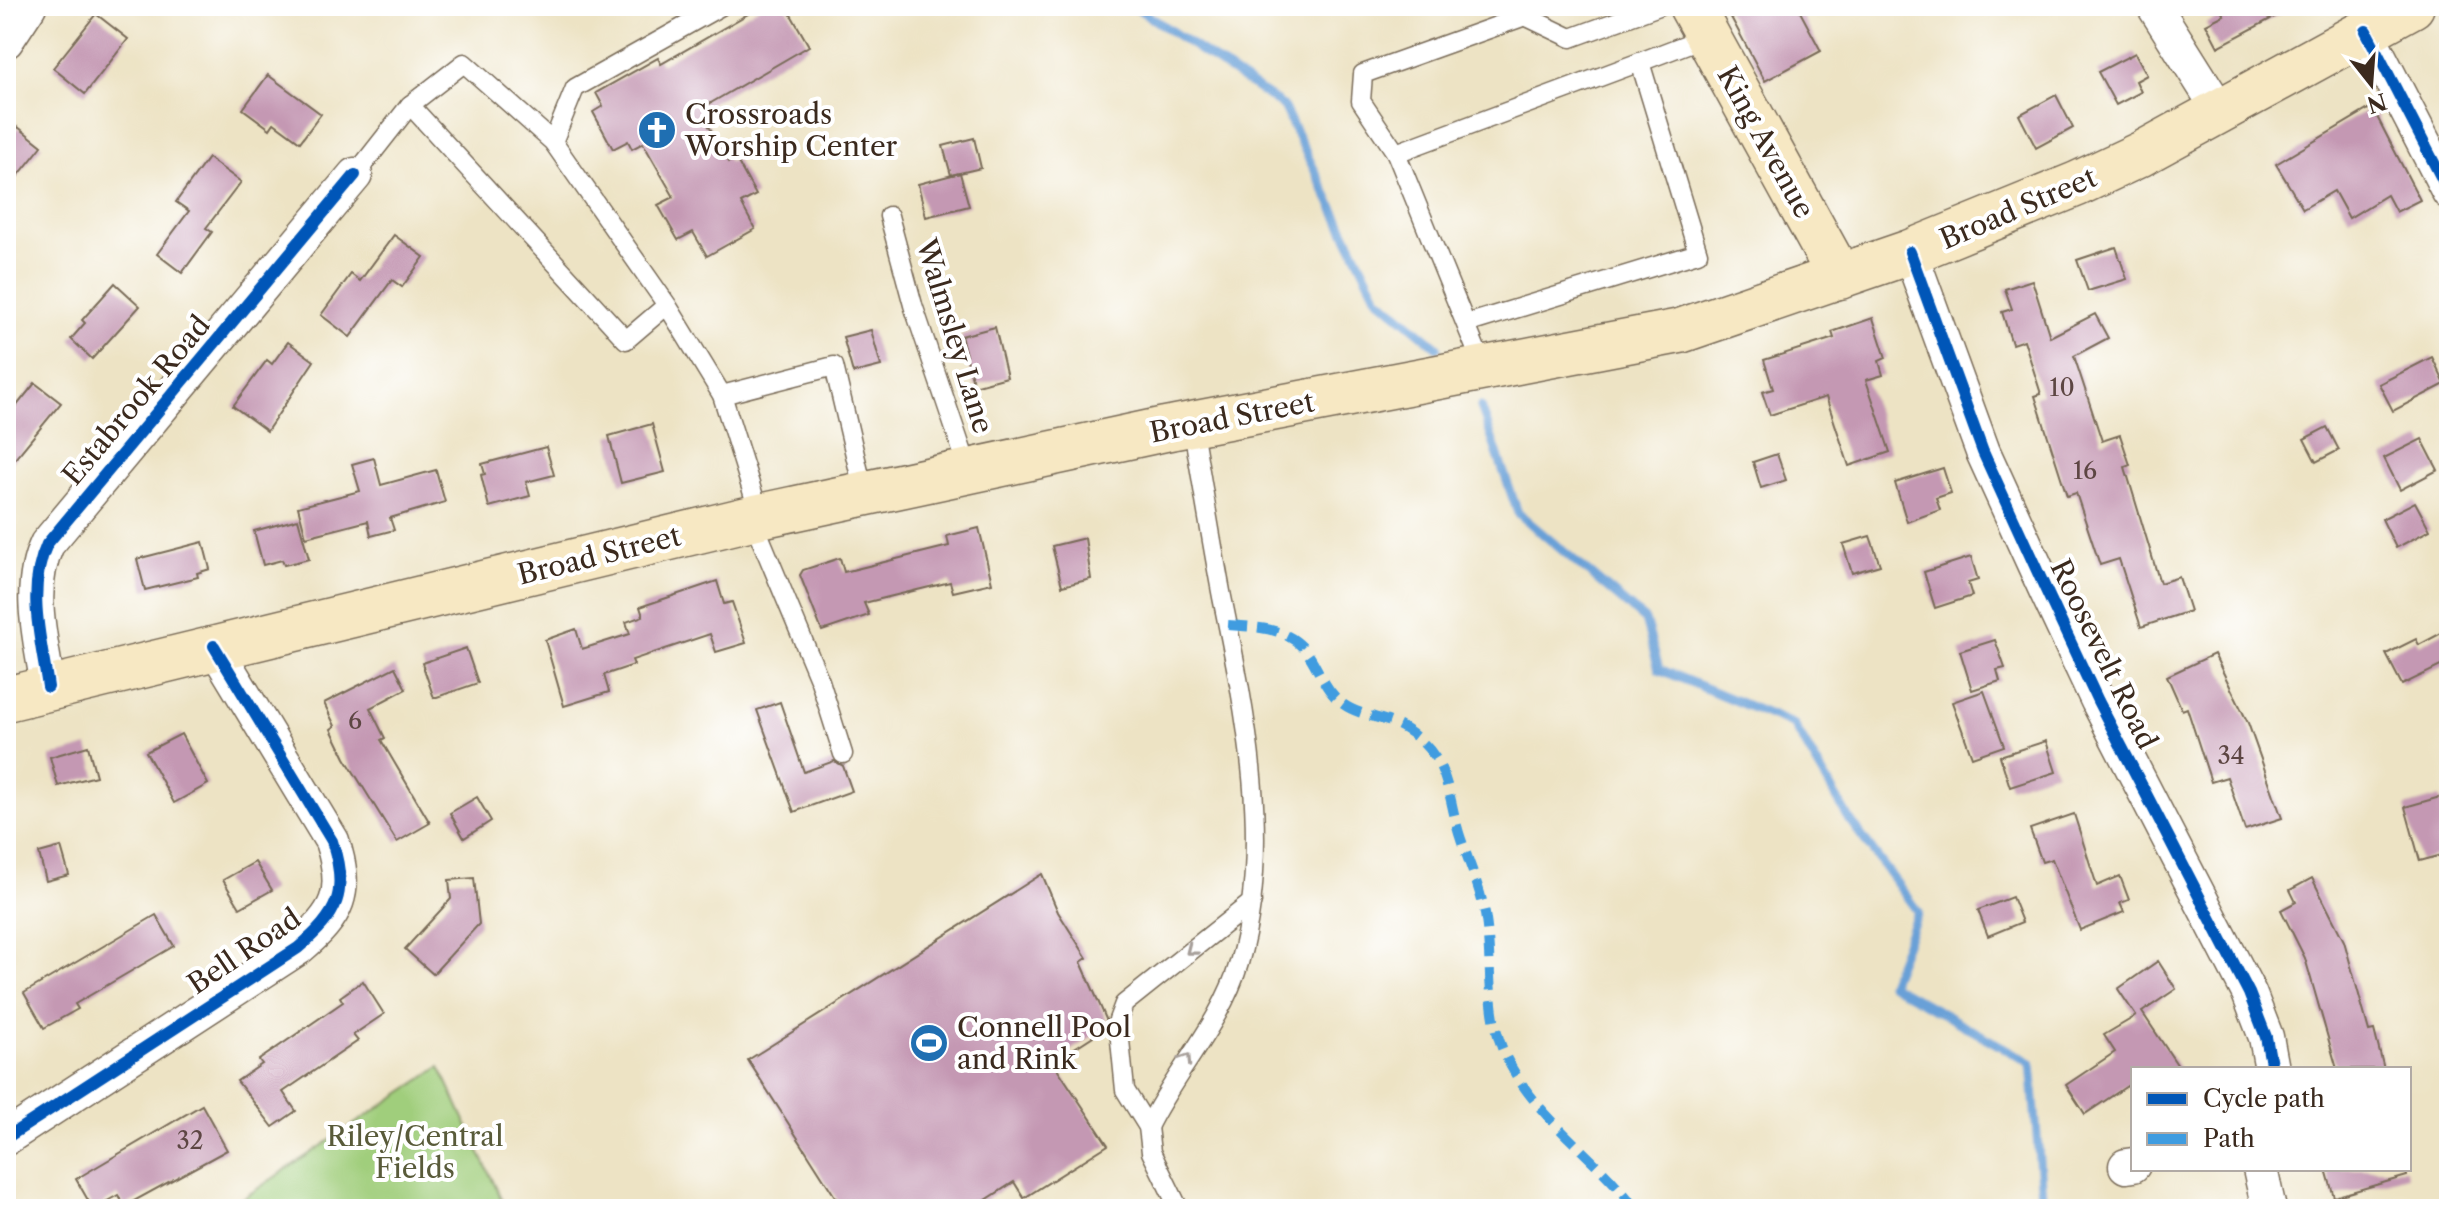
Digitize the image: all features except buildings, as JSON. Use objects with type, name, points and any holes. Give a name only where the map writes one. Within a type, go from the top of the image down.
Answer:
[{"type":"main road","name":"Broad Street","points":[[6,699],[214,646],[756,517],[1192,424],[1680,331],[1910,252],[2109,170],[2412,6]]},
{"type":"main road","name":"King Avenue","points":[[1700,21],[1840,277]]},
{"type":"street","points":[[6,41],[29,6]]},
{"type":"street","points":[[2154,6],[2220,111]]},
{"type":"street","points":[[2366,31],[2449,192]]},
{"type":"street","name":"Estabrook Road","points":[[48,687],[35,597],[37,567],[47,544],[355,175]]},
{"type":"street","name":"Roosevelt Road","points":[[1910,252],[1989,466],[2098,701],[2249,993],[2266,1037],[2272,1067]]},
{"type":"street","name":"Bell Road","points":[[6,1138],[298,948],[327,924],[341,892],[340,867],[332,841],[214,646]]},
{"type":"street","points":[[2260,1171],[2269,1209]]},
{"type":"lane","points":[[553,142],[575,88],[721,6]]},
{"type":"lane","points":[[1484,369],[1396,153],[1361,101],[1363,74],[1525,16],[1571,38],[1659,6]]},
{"type":"lane","points":[[1396,153],[1640,62],[1700,21]]},
{"type":"lane","points":[[1466,324],[1698,253],[1640,62]]},
{"type":"lane","points":[[355,175],[410,105],[464,63],[553,142],[667,305],[722,395],[756,517],[820,681],[843,754]]},
{"type":"lane","points":[[410,105],[626,340],[667,305]]},
{"type":"lane","name":"Walmsley Lane","points":[[889,216],[913,305],[969,471]]},
{"type":"lane","points":[[722,395],[834,366],[865,496]]},
{"type":"lane","points":[[1148,1127],[1164,1092],[1220,1006],[1238,965],[1252,902],[1255,839],[1249,756],[1192,424]]},
{"type":"lane","points":[[1179,1209],[1151,1152],[1148,1127],[1125,1090],[1118,1020],[1124,1004],[1252,902]]},
{"type":"green space","name":"Riley/Central Fields","points":[[440,1067],[506,1209],[227,1209]]},
{"type":"waterway","points":[[1134,6],[1283,106],[1377,297],[1437,347]]},
{"type":"waterway","points":[[1481,407],[1518,513],[1645,620],[1659,669],[1794,725],[1849,819],[1918,912],[1890,984],[2031,1063],[2043,1209]]},
{"type":"marked path","points":[[1228,625],[1276,631],[1296,641],[1343,704],[1398,725],[1431,752],[1445,778],[1461,839],[1482,899],[1492,1007],[1506,1057],[1550,1119],[1636,1209]]},
{"type":"cycle path","points":[[2366,31],[2449,192]]},
{"type":"cycle path","points":[[48,687],[36,597],[37,579],[47,544],[355,175]]},
{"type":"cycle path","points":[[1910,252],[1983,452],[2098,701],[2249,993],[2266,1037],[2272,1067]]},
{"type":"cycle path","points":[[6,1138],[298,948],[331,913],[339,889],[332,841],[214,646]]},
{"type":"place","name":"Crossroads Worship Center","points":[[657,130]]},
{"type":"place","name":"Connell Pool and Rink","points":[[929,1043]]}]
